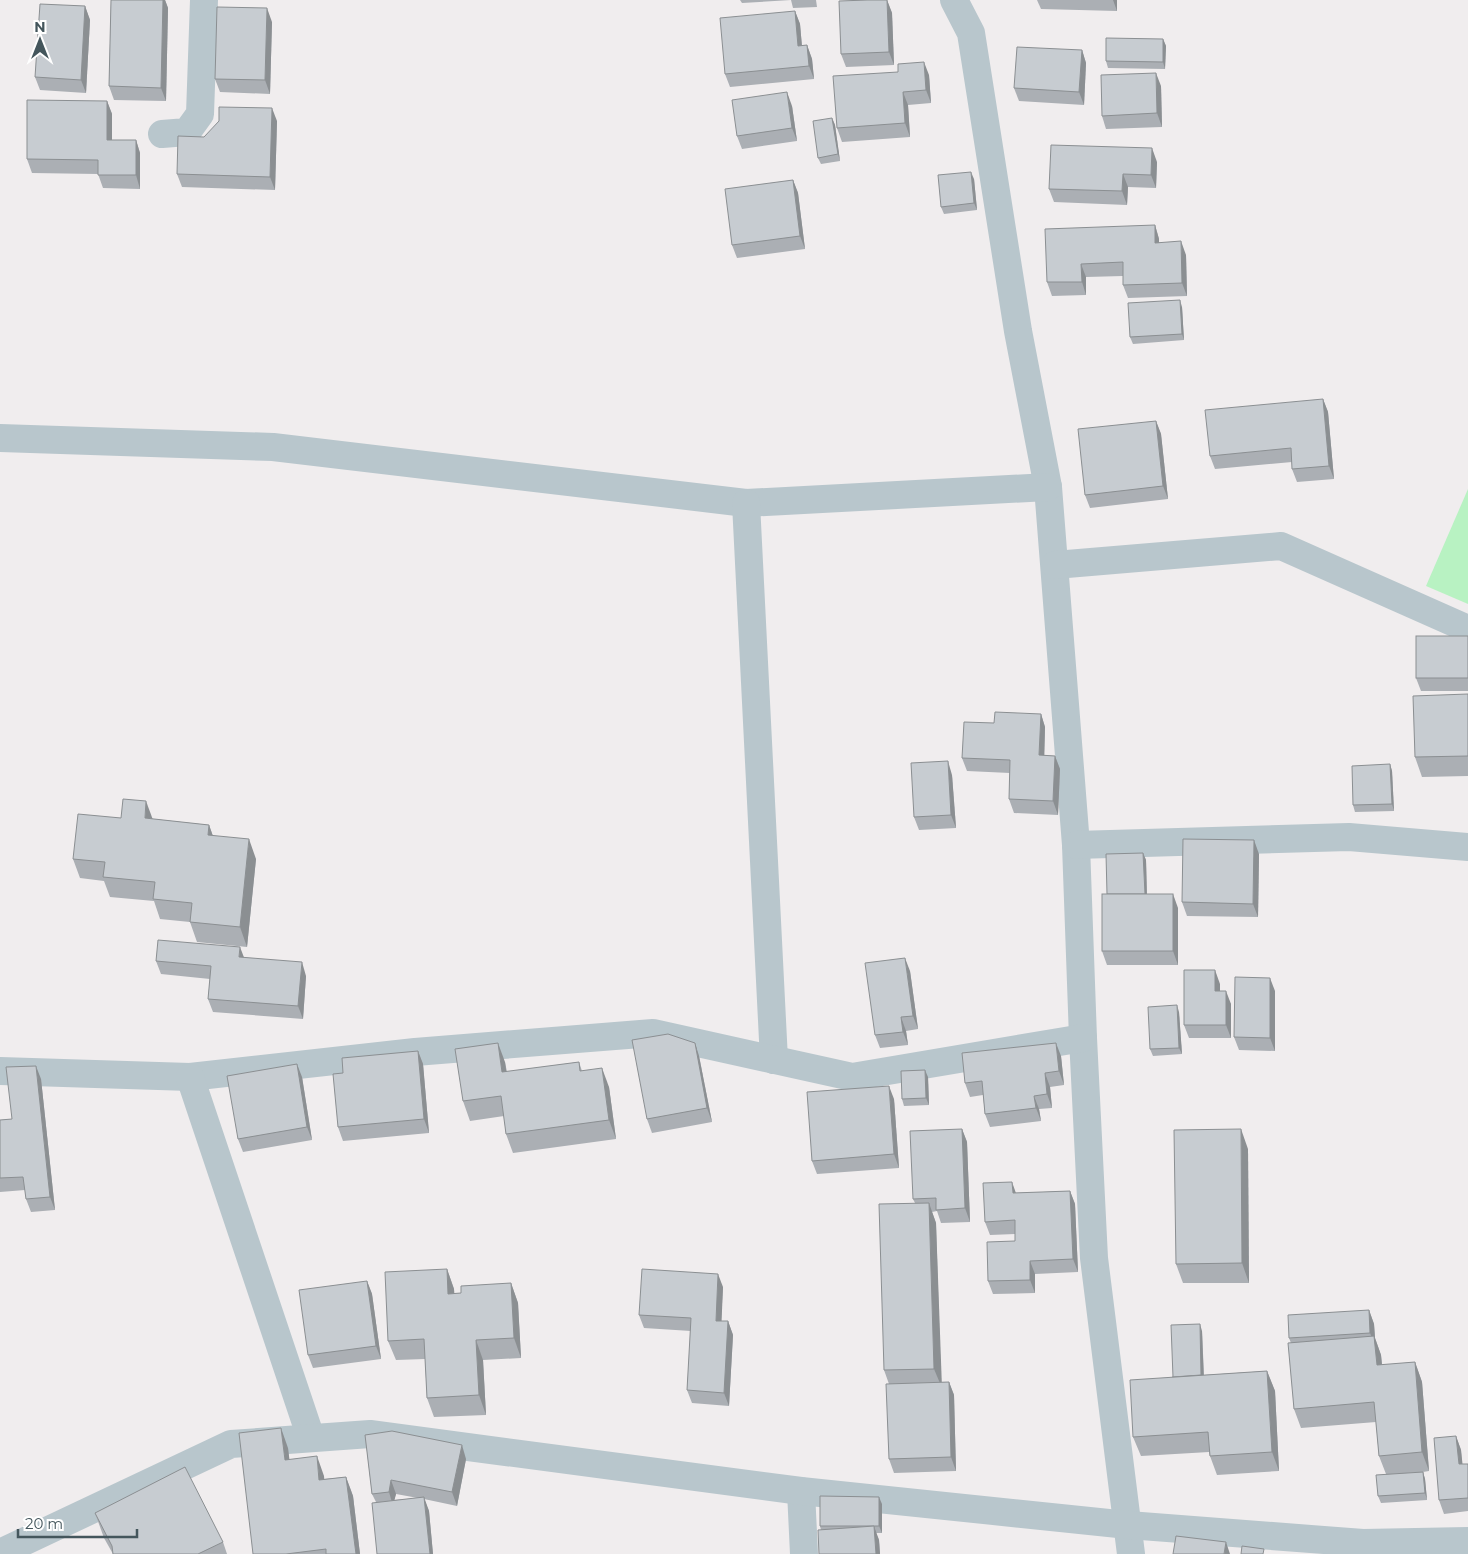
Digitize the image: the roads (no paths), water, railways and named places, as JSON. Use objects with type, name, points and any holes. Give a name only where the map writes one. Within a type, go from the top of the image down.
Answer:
[{"type":"street","points":[[162,134],[188,132],[200,114],[204,0]]},
{"type":"street","points":[[954,0],[971,33],[1018,331],[1048,487],[1076,845],[1094,1258],[1131,1554]]},
{"type":"street","points":[[0,438],[273,447],[746,503],[1048,487]]},
{"type":"street","points":[[746,503],[774,1060]]},
{"type":"street","points":[[1055,566],[1281,546],[1468,629]]},
{"type":"street","points":[[1076,845],[1349,837],[1468,847]]},
{"type":"street","points":[[0,1071],[190,1077],[415,1052],[653,1032],[852,1077],[1083,1038]]},
{"type":"street","points":[[190,1077],[311,1438]]},
{"type":"street","points":[[0,1553],[231,1444],[370,1434],[801,1491],[1128,1525],[1363,1542],[1468,1541]]},
{"type":"street","points":[[801,1491],[804,1554]]}]
